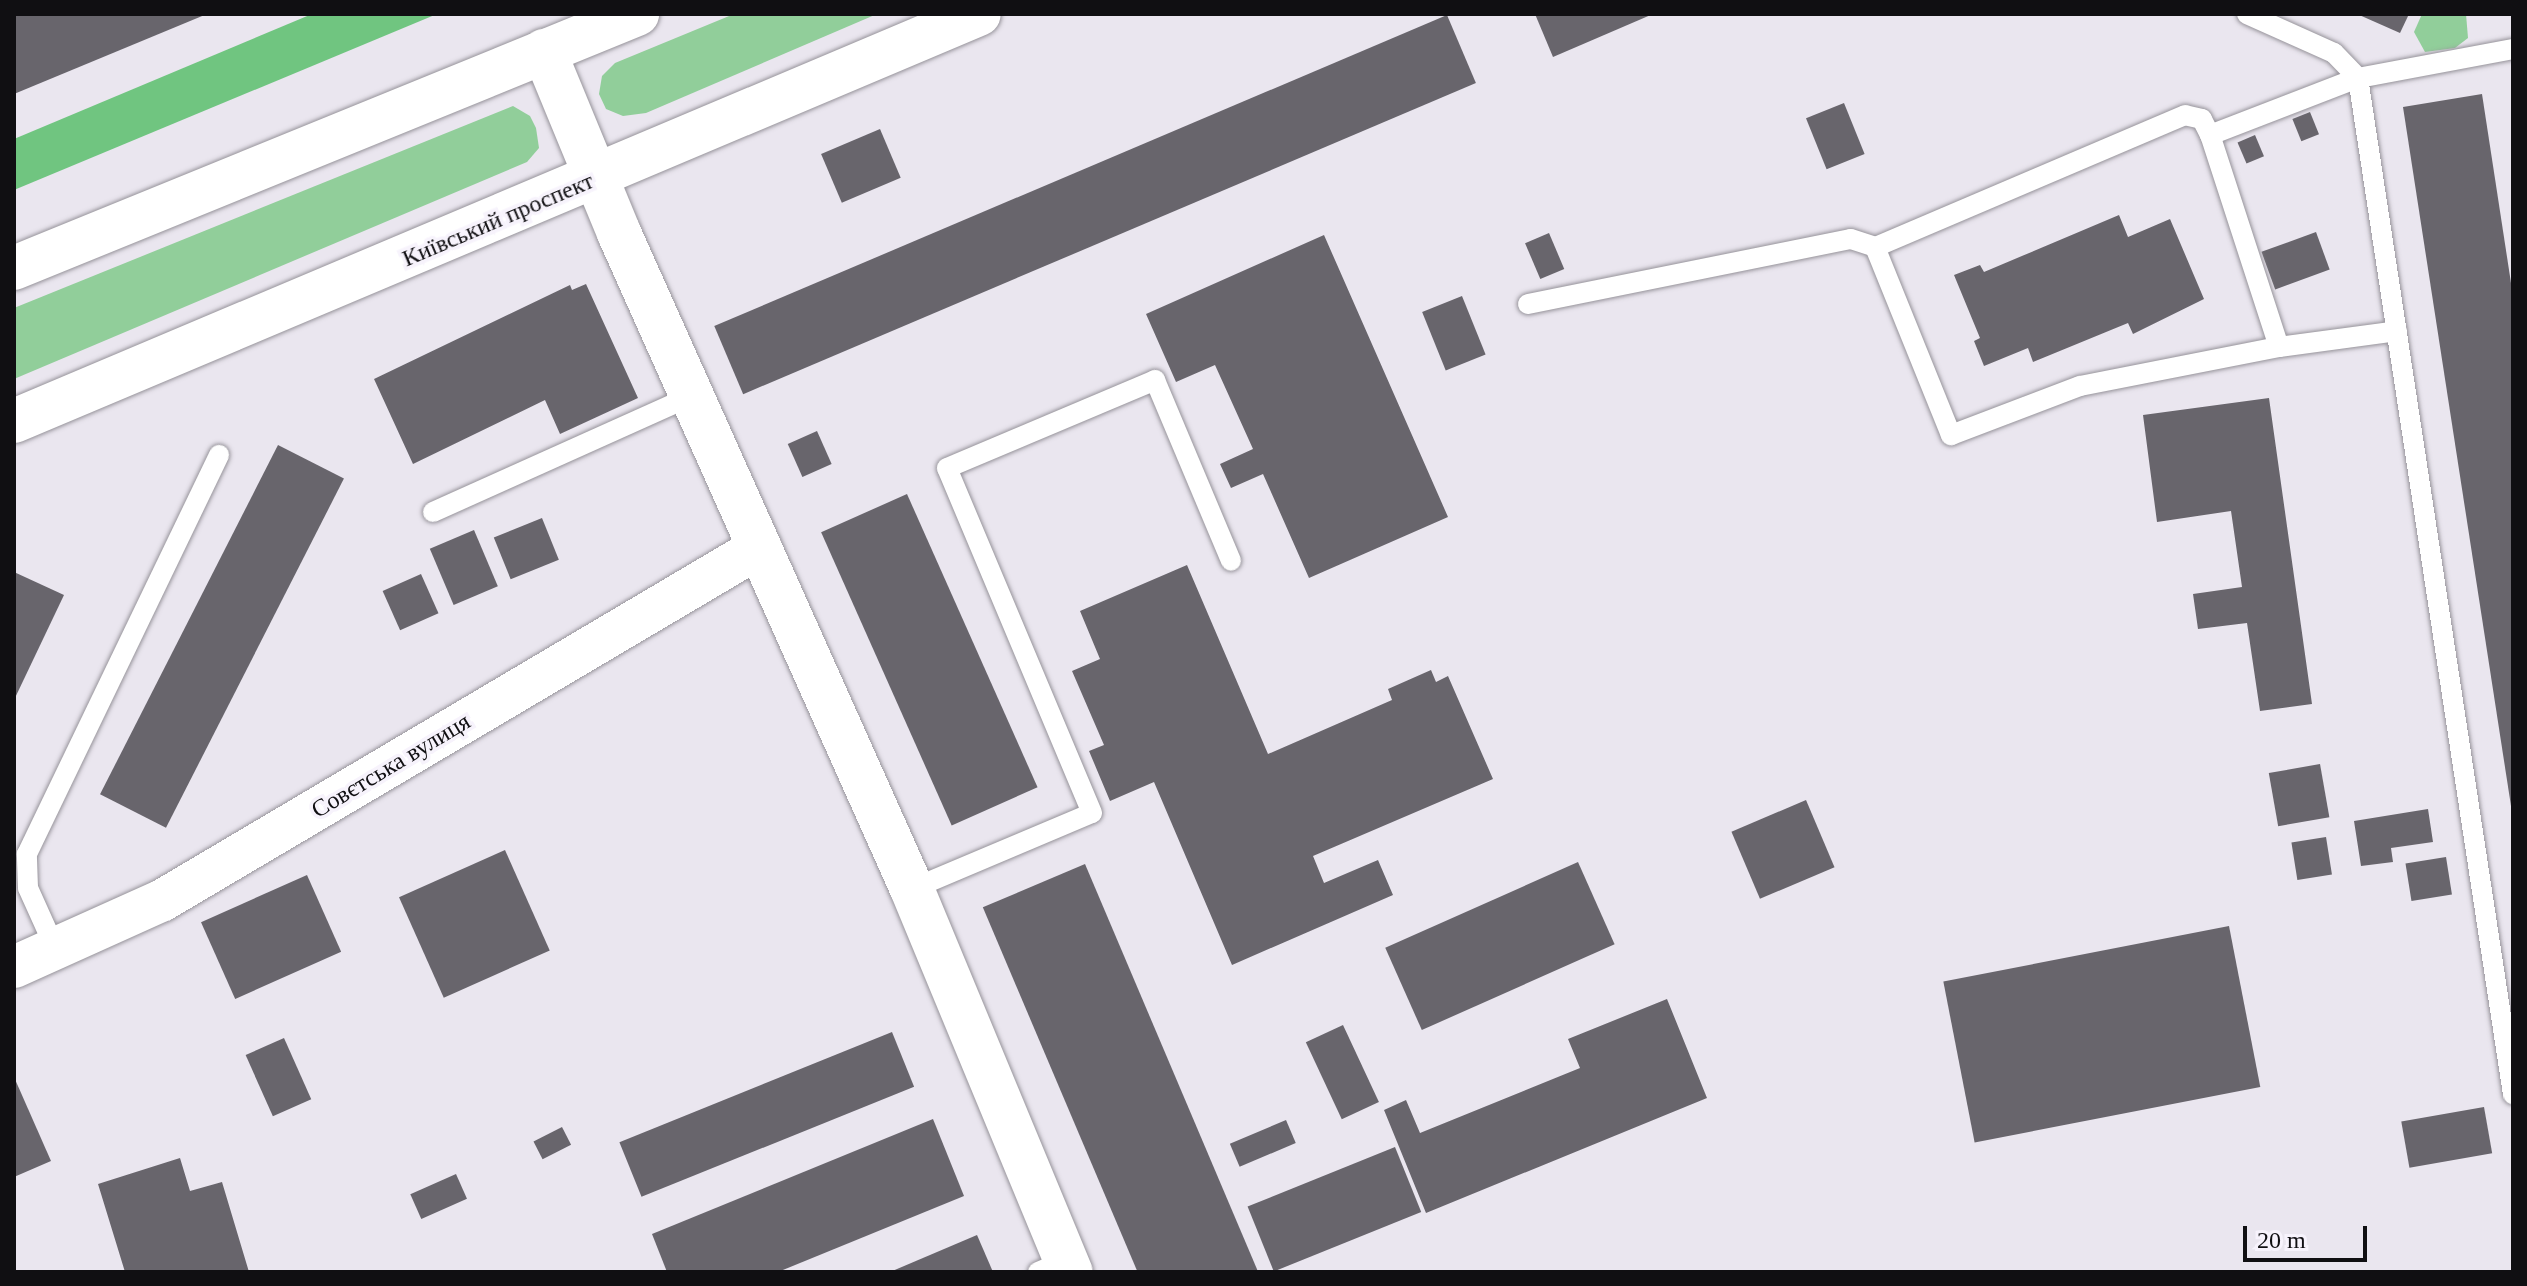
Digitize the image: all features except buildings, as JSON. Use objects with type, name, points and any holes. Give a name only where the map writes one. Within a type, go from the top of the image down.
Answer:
[{"type":"main road","points":[[14,268],[637,14]]},
{"type":"main road","name":"Київський проспект","points":[[14,421],[595,179],[979,14]]},
{"type":"main road","points":[[544,51],[595,179],[912,889],[1059,1268]]},
{"type":"street","name":"Совєтська вулиця","points":[[14,967],[163,900],[760,547]]},
{"type":"lane","points":[[2247,14],[2334,53],[2358,78],[2513,1094]]},
{"type":"lane","points":[[2210,135],[2358,78],[2513,49]]},
{"type":"lane","points":[[1528,304],[1851,239],[1875,247],[2185,115],[2202,119],[2210,135],[2279,347]]},
{"type":"lane","points":[[1875,247],[1951,435],[2080,386],[2279,347],[2397,331]]},
{"type":"lane","points":[[912,889],[1092,813],[947,468],[1155,380],[1231,561]]},
{"type":"lane","points":[[433,512],[693,395]]},
{"type":"lane","points":[[55,948],[28,888],[27,854],[219,455]]},
{"type":"green space","points":[[312,14],[437,14],[14,190],[14,139]]},
{"type":"green space","points":[[734,14],[877,14],[646,113],[623,116],[606,109],[599,94],[602,76],[615,63]]},
{"type":"green space","points":[[2422,14],[2466,14],[2468,38],[2455,48],[2425,52],[2414,32]]},
{"type":"green space","points":[[513,106],[530,116],[536,128],[539,148],[527,162],[14,379],[14,308]]}]
